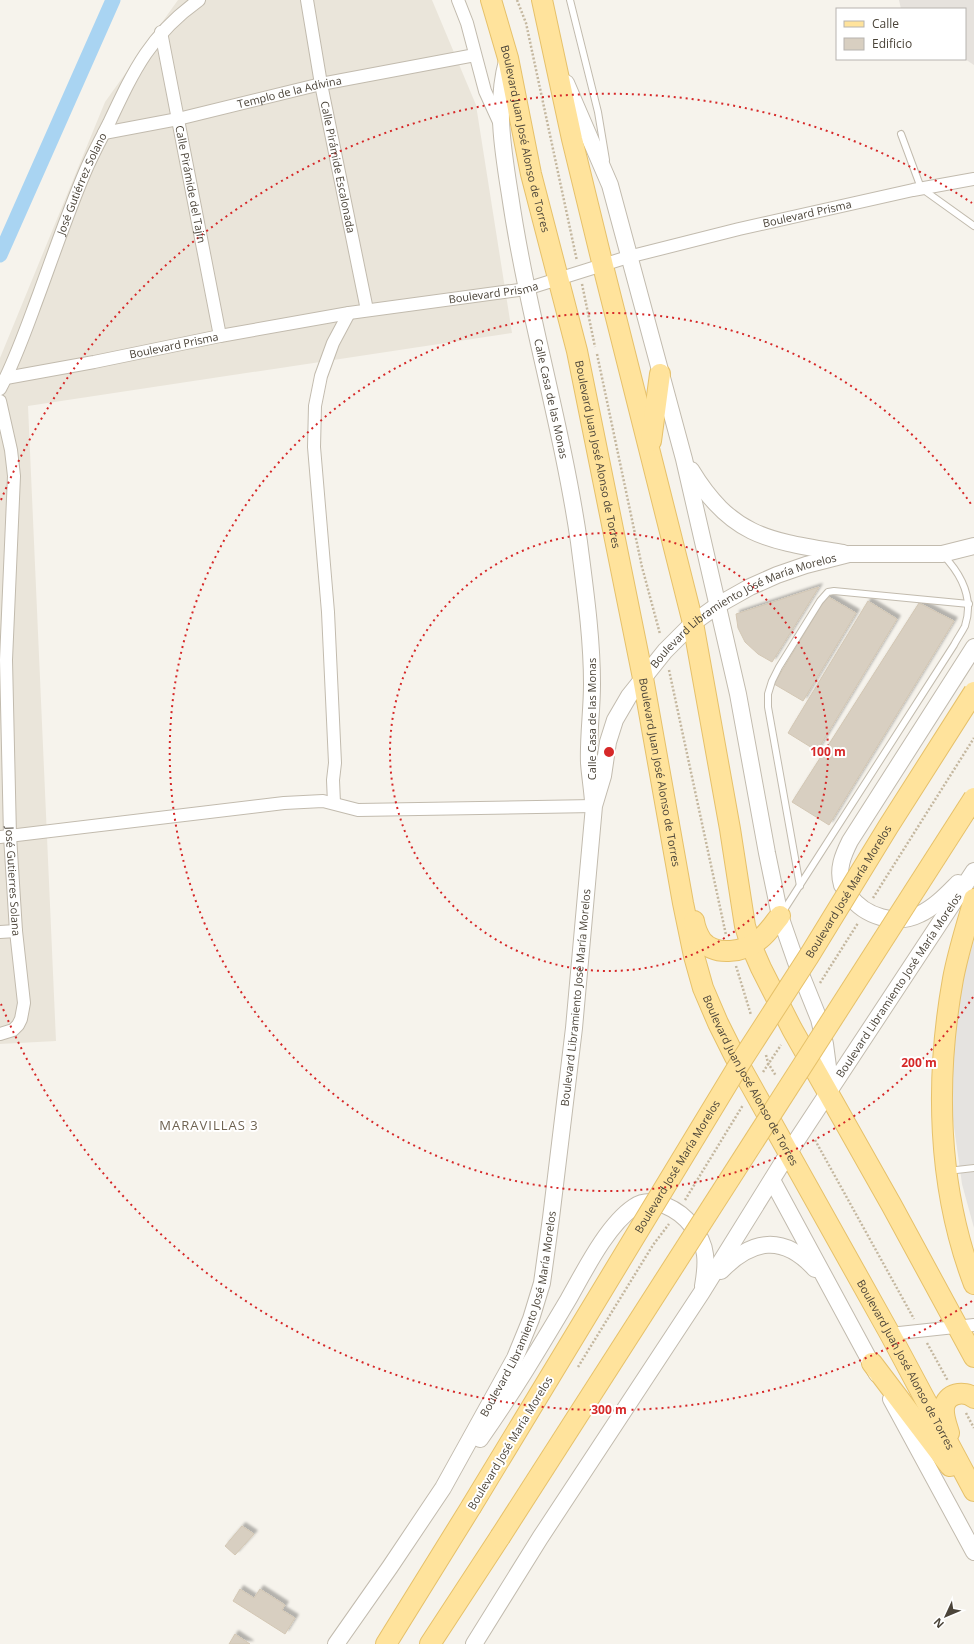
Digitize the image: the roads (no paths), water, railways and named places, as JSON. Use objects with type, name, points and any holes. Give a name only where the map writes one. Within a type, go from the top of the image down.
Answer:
[{"type":"main road","name":"Boulevard Juan José Alonso de Torres","points":[[490,0],[508,58],[531,174],[576,351],[643,678],[683,903],[703,988],[718,1023],[753,1089],[890,1334],[974,1491]]},
{"type":"main road","points":[[542,0],[572,140],[693,623],[746,926],[751,945],[792,1029],[966,1326],[974,1356]]},
{"type":"main road","points":[[649,452],[660,374]]},
{"type":"main road","name":"Boulevard José María Morelos","points":[[386,1644],[471,1507],[740,1063],[809,956],[974,692]]},
{"type":"main road","points":[[662,781],[675,816],[694,923],[703,941],[710,947],[720,950],[741,949],[760,939],[780,916]]},
{"type":"main road","points":[[430,1644],[686,1250],[875,950],[974,798]]},
{"type":"main road","points":[[974,899],[954,977],[946,1024],[941,1114],[947,1171],[955,1222],[964,1257],[974,1284]]},
{"type":"main road","points":[[872,1363],[974,1497]]},
{"type":"main road","points":[[953,1452],[944,1408],[950,1398],[965,1396]]},
{"type":"street","name":"José Gutiérrez Solano","points":[[0,389],[6,378],[85,171],[126,85],[147,50],[162,32],[177,17],[199,0]]},
{"type":"street","name":"Calle Pirámide Escalonada","points":[[307,0],[322,84],[367,310]]},
{"type":"street","name":"Calle Casa de las Monas","points":[[458,0],[467,23],[485,91],[502,129],[512,208],[526,289],[547,375],[566,465],[585,588],[591,643],[592,686],[589,762],[594,806]]},
{"type":"street","name":"Calle Pirámide del Tajín","points":[[162,32],[220,336]]},
{"type":"street","name":"Templo de la Adivina","points":[[104,133],[178,119],[322,84],[475,55]]},
{"type":"street","points":[[502,129],[502,84],[508,58]]},
{"type":"street","points":[[555,58],[610,185],[628,257],[684,459],[738,694],[780,916],[796,962],[819,1018],[825,1044],[829,1092]]},
{"type":"street","name":"Boulevard Prisma","points":[[6,378],[94,362],[220,336],[349,313],[526,289],[628,257],[739,229],[921,188],[974,179]]},
{"type":"street","points":[[334,804],[334,755],[328,612],[321,542],[314,440],[315,406],[321,376],[334,343],[349,313]]},
{"type":"street","name":"José Gutierres Solana","points":[[0,401],[10,443],[14,476],[4,578],[3,660],[5,837],[24,1003],[21,1019],[18,1025],[13,1030],[0,1034]]},
{"type":"street","points":[[684,459],[700,485],[716,505],[729,517],[752,532],[776,541],[849,554]]},
{"type":"street","name":"Boulevard Libramiento José María Morelos","points":[[336,1644],[443,1488],[515,1358],[531,1319],[542,1282],[574,1028],[594,806],[603,776],[608,742],[615,720],[628,696],[665,651],[693,623],[718,605],[750,587],[777,575],[806,565],[849,554],[942,554],[974,546]]},
{"type":"street","points":[[974,647],[850,841],[842,856],[840,870],[843,886],[853,900],[865,911],[881,918],[900,920],[920,914],[937,904],[974,866]]},
{"type":"street","points":[[5,837],[284,802],[323,801],[358,810],[594,806]]},
{"type":"street","name":"Boulevard Libramiento José María Morelos","points":[[474,1644],[545,1531],[702,1292],[807,1124],[974,871]]},
{"type":"street","points":[[0,932],[16,931]]},
{"type":"street","points":[[772,1180],[974,1552]]},
{"type":"street","points":[[443,1488],[467,1458],[509,1396],[593,1256],[612,1230],[635,1206],[650,1201],[663,1204],[678,1212],[691,1224],[701,1238],[705,1254],[706,1268],[702,1292]]},
{"type":"street","points":[[702,1292],[735,1258],[748,1249],[758,1246],[771,1245],[786,1247],[797,1252],[808,1261],[829,1284]]},
{"type":"street","points":[[890,1334],[966,1326]]},
{"type":"lane","points":[[570,0],[598,112],[610,185]]},
{"type":"lane","points":[[901,134],[921,188],[974,226]]},
{"type":"lane","points":[[780,916],[954,645],[965,625],[969,604],[966,587],[954,566],[942,554]]},
{"type":"lane","points":[[800,886],[768,707],[768,694],[772,681],[779,667],[820,602],[828,592],[839,591],[969,604]]},
{"type":"lane","points":[[947,1171],[974,1168]]},
{"type":"waterway","points":[[0,255],[113,0]]},
{"type":"district","name":"MARAVILLAS 3","points":[[209,1125]]}]
